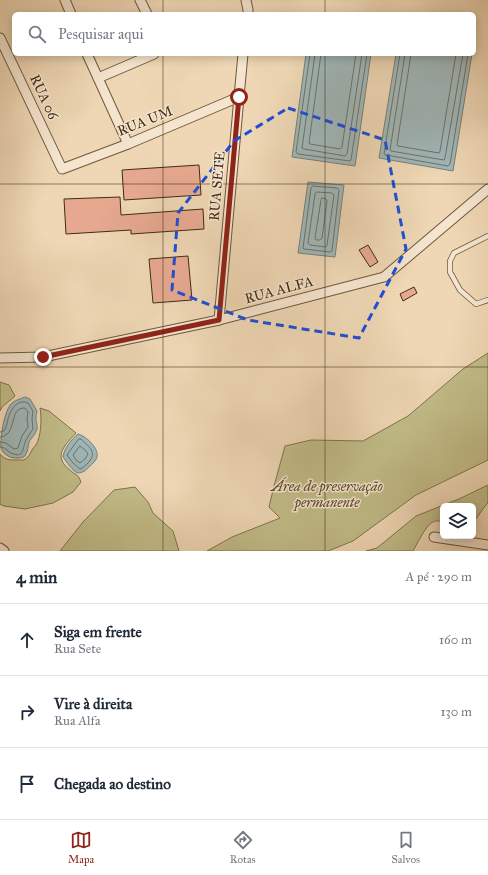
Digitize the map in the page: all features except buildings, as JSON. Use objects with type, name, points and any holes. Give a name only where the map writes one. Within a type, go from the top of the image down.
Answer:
[{"type":"street","points":[[65,0],[69,12]]},
{"type":"street","points":[[140,0],[146,12]]},
{"type":"street","points":[[246,0],[246,12]]},
{"type":"street","name":"RUA 06","points":[[0,38],[62,169]]},
{"type":"street","points":[[89,56],[128,144]]},
{"type":"street","points":[[98,78],[149,56]]},
{"type":"street","name":"RUA SETE","points":[[219,320],[243,56]]},
{"type":"street","name":"RUA UM","points":[[62,169],[128,144],[239,97]]},
{"type":"street","name":"RUA ALFA","points":[[0,358],[43,357],[219,320],[384,277],[487,192]]},
{"type":"street","points":[[434,537],[488,545]]},
{"type":"street","points":[[0,548],[4,551]]},
{"type":"lane","points":[[488,236],[454,253],[450,260],[450,272],[460,290],[476,304],[488,300]]},
{"type":"highlighted area","points":[[288,108],[385,140],[406,249],[359,338],[248,320],[172,290],[178,213],[234,141]]},
{"type":"green space","name":"Área de preservação permanente","points":[[488,353],[488,460],[416,495],[353,541],[328,551],[207,551],[232,537],[280,518],[269,507],[285,446],[311,440],[363,441],[408,416],[463,369]]},
{"type":"green space","points":[[0,382],[9,385],[15,396],[2,407],[0,411]]},
{"type":"green space","points":[[40,408],[49,411],[76,433],[67,442],[61,456],[65,466],[78,476],[81,482],[73,492],[53,503],[25,509],[4,506],[0,504],[0,454],[10,460],[24,460],[28,457],[38,442],[41,422]]},
{"type":"green space","points":[[488,485],[488,503],[476,519],[476,503],[449,503]]},
{"type":"green space","points":[[135,487],[148,502],[153,513],[173,531],[179,551],[60,551],[83,522],[114,490]]},
{"type":"green space","points":[[440,507],[440,521],[435,521],[427,527],[413,551],[366,551],[377,548],[416,516]]},
{"type":"water","points":[[306,56],[371,56],[355,166],[292,157]]},
{"type":"water","points":[[396,56],[472,56],[453,171],[379,158]]},
{"type":"water","points":[[308,182],[344,185],[335,257],[298,253]]},
{"type":"water","points":[[25,397],[30,399],[37,411],[37,428],[36,433],[29,442],[25,456],[21,458],[13,458],[6,455],[1,448],[3,425],[6,413],[11,404]]},
{"type":"water","points":[[78,434],[85,437],[94,446],[97,457],[93,464],[84,471],[78,473],[72,469],[63,457],[67,447]]},
{"type":"route","points":[[43,357],[219,320],[239,97]]}]
